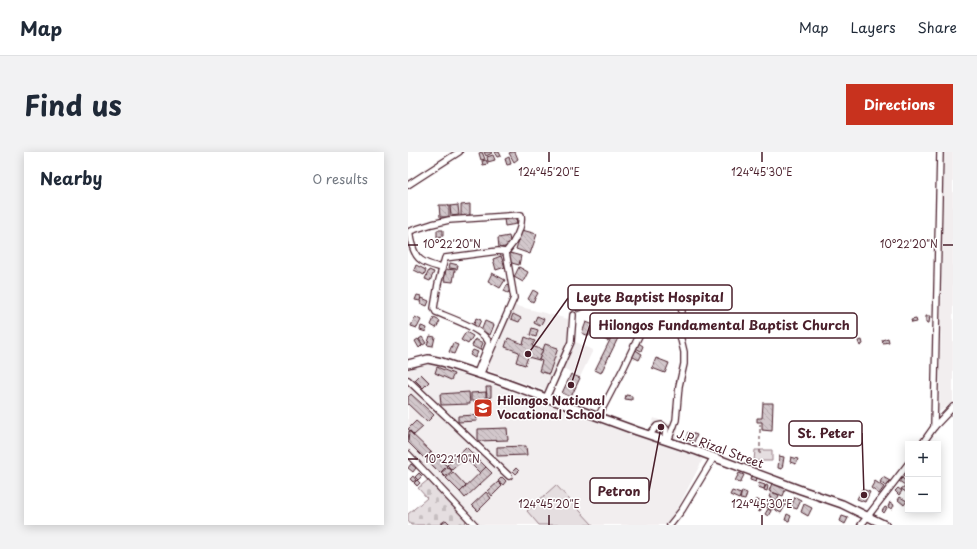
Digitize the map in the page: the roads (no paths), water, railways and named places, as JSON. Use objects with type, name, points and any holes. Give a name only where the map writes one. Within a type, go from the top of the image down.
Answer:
[{"type":"main road","name":"J.P. Rizal Street","points":[[408,364],[428,359],[478,374],[714,457],[842,504],[885,525]]},
{"type":"street","points":[[408,185],[459,152]]},
{"type":"street","points":[[934,427],[940,152]]},
{"type":"street","points":[[442,268],[420,260],[409,236],[410,231],[449,220],[497,217],[515,214],[521,215],[522,220],[514,243],[506,252]]},
{"type":"street","points":[[478,374],[489,343],[488,339],[480,332],[436,312],[434,308],[442,268],[445,258],[498,251],[506,252]]},
{"type":"street","points":[[478,374],[514,298],[506,252]]},
{"type":"street","points":[[667,441],[676,420],[678,386],[684,364],[679,331],[682,311],[676,291]]},
{"type":"street","points":[[546,398],[571,342],[573,315]]},
{"type":"street","points":[[598,417],[647,319]]},
{"type":"street","points":[[408,380],[509,476]]},
{"type":"street","points":[[924,441],[934,427],[953,407]]},
{"type":"street","points":[[649,435],[657,426],[662,426],[666,429],[667,441]]},
{"type":"street","points":[[408,454],[475,525]]},
{"type":"street","points":[[670,525],[682,510],[714,457]]},
{"type":"street","points":[[861,525],[905,468]]},
{"type":"place","name":"Leyte Baptist Hospital","points":[[528,354]]},
{"type":"place","name":"Hilongos Fundamental Baptist Church","points":[[571,385]]},
{"type":"place","name":"Hilongos National Vocational School","points":[[483,408]]},
{"type":"place","name":"Petron","points":[[661,427]]},
{"type":"place","name":"St. Peter","points":[[864,495]]}]
